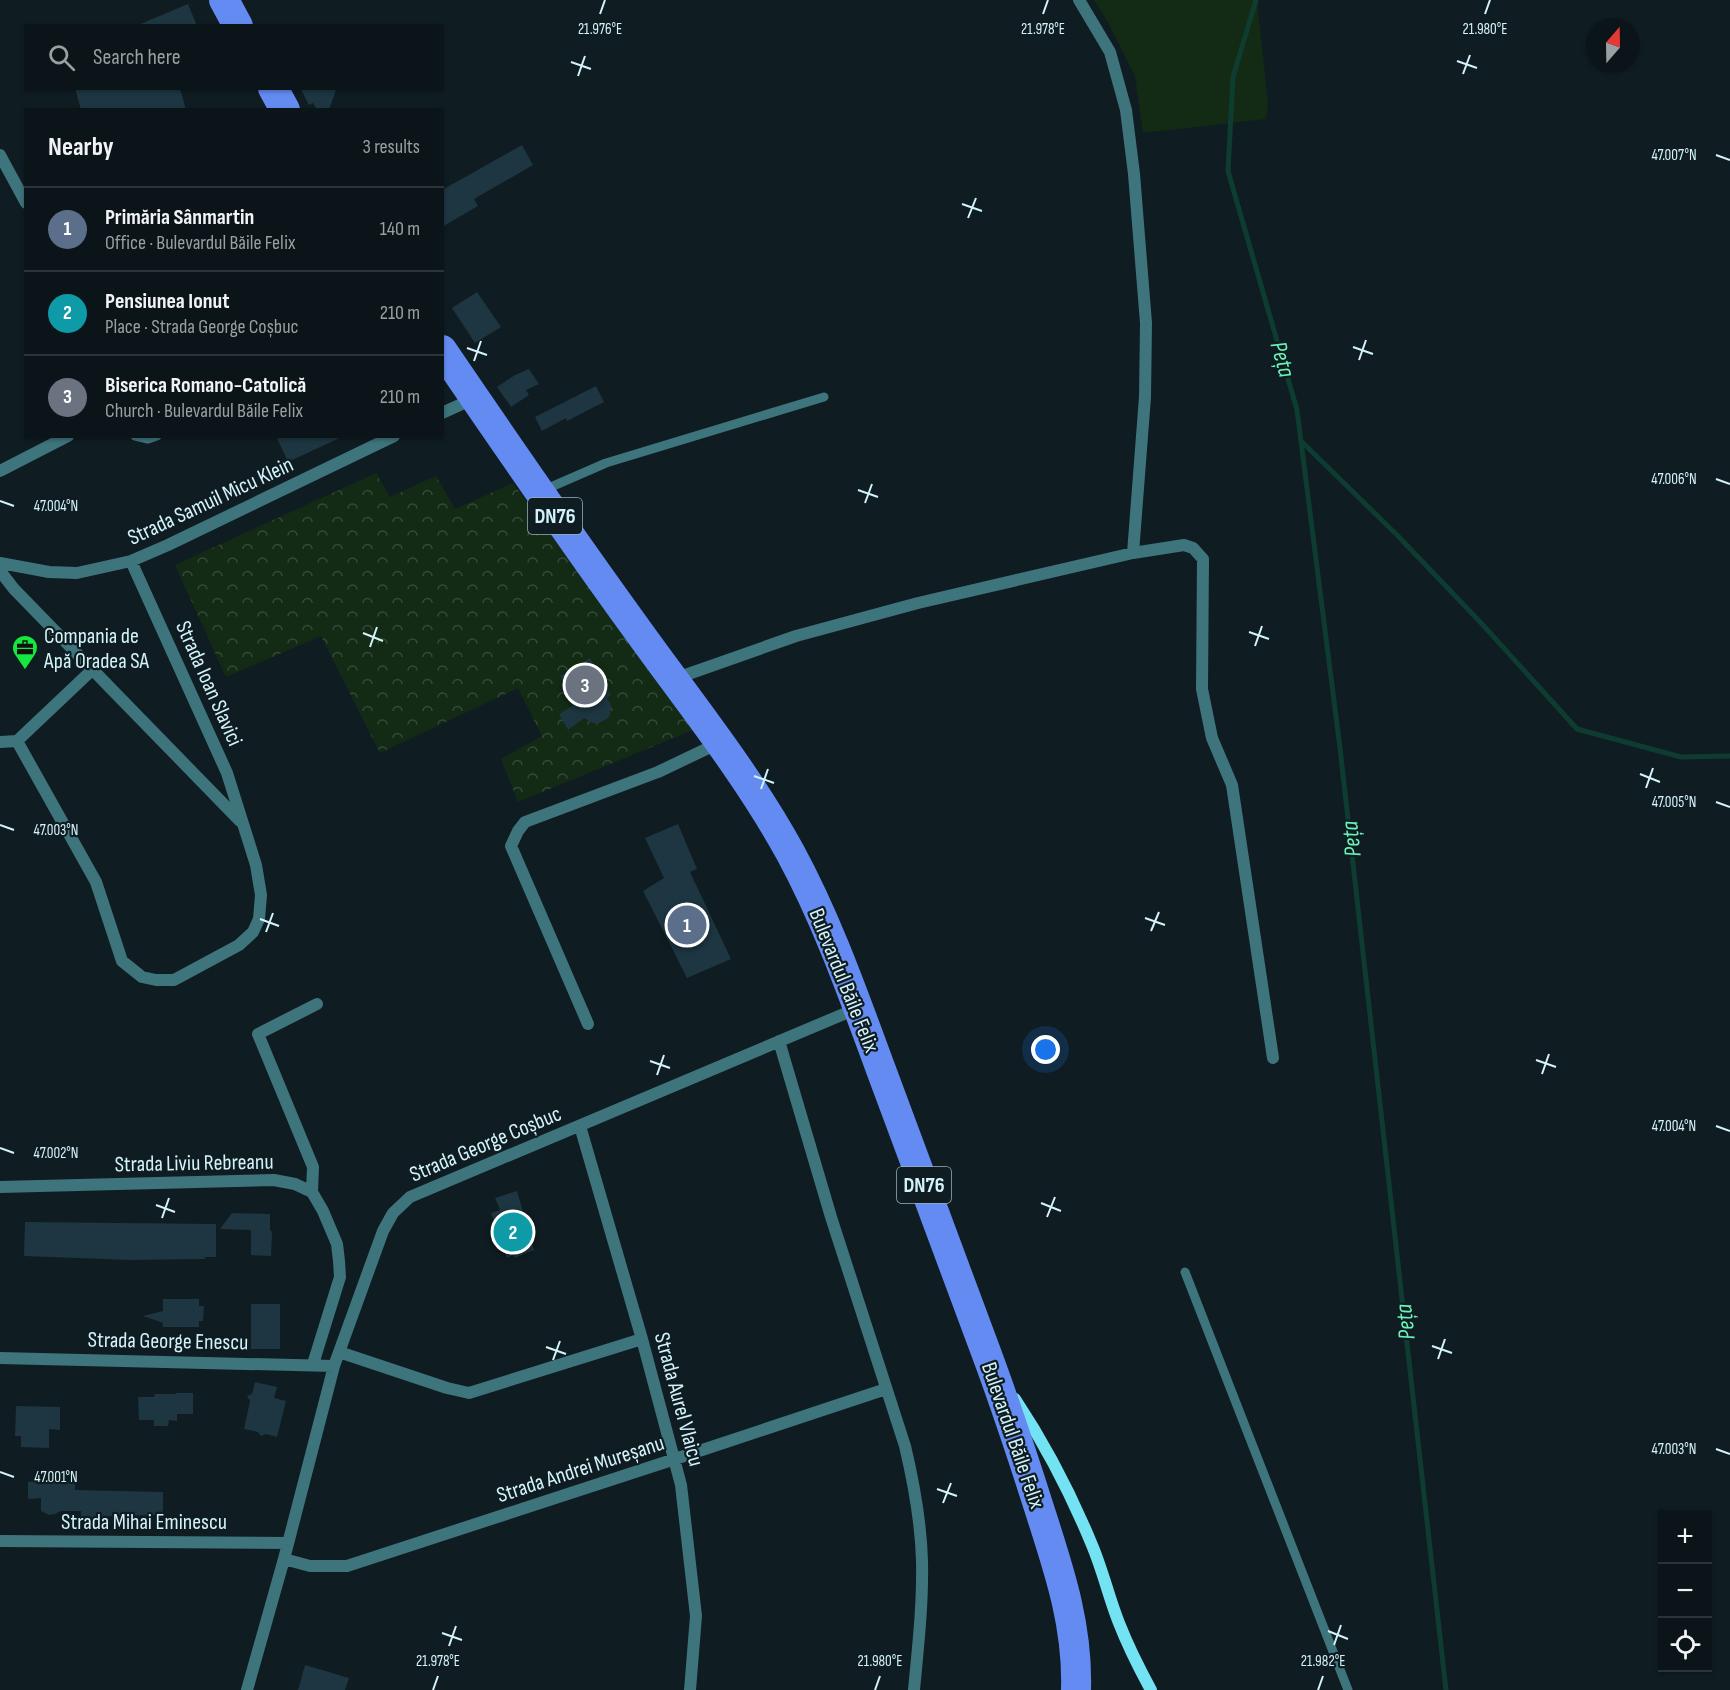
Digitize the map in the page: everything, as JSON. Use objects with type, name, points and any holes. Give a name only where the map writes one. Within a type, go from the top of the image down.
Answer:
[{"type":"main road","points":[[224,0],[237,24]]},
{"type":"main road","points":[[274,90],[284,108]]},
{"type":"main road","name":"Bulevardul Băile Felix","points":[[444,353],[539,492],[673,680],[721,742],[764,807],[791,854],[819,912],[858,1008],[990,1361],[1035,1494],[1065,1591],[1075,1649],[1076,1690]]},
{"type":"main road","points":[[990,1361],[1033,1426],[1078,1512],[1093,1547],[1119,1623],[1151,1690]]},
{"type":"street","points":[[1079,0],[1110,52],[1126,110],[1134,174],[1146,323],[1145,397],[1133,553]]},
{"type":"street","points":[[0,155],[21,182]]},
{"type":"street","points":[[444,412],[476,398]]},
{"type":"street","points":[[0,471],[64,438]]},
{"type":"street","name":"Strada Samuil Micu Klein","points":[[0,563],[49,572],[77,573],[131,561],[390,438]]},
{"type":"street","points":[[673,680],[796,636],[918,603],[1133,553],[1184,545],[1193,548],[1203,559],[1202,689],[1212,738],[1232,785],[1274,1058]]},
{"type":"street","name":"Strada Ioan Slavici","points":[[17,741],[96,882],[122,962],[142,977],[174,980],[239,945],[253,932],[258,919],[261,896],[256,865],[227,773],[131,561]]},
{"type":"street","name":"Strada Ioan Slavici","points":[[0,571],[14,589],[243,825]]},
{"type":"street","points":[[0,742],[17,741],[92,670]]},
{"type":"street","points":[[588,1024],[511,846],[518,831],[525,822],[657,772],[721,742]]},
{"type":"street","points":[[313,1364],[340,1277],[337,1244],[312,1192],[313,1167],[258,1034],[317,1004]]},
{"type":"street","name":"Strada George Coșbuc","points":[[247,1690],[334,1366],[383,1231],[393,1213],[410,1197],[858,1008]]},
{"type":"street","points":[[779,1041],[831,1217],[905,1446],[913,1482],[920,1522],[922,1561],[920,1636],[914,1690]]},
{"type":"street","name":"Strada Aurel Vlaicu","points":[[580,1126],[642,1339],[681,1485],[696,1616],[690,1690]]},
{"type":"street","name":"Strada Liviu Rebreanu","points":[[0,1187],[274,1180],[295,1184],[312,1192]]},
{"type":"street","points":[[339,1352],[447,1388],[469,1393],[642,1339]]},
{"type":"street","name":"Strada George Enescu","points":[[0,1358],[334,1366]]},
{"type":"street","name":"Strada Andrei Mureșanu","points":[[284,1559],[310,1566],[346,1566],[886,1389]]},
{"type":"street","name":"Strada Mihai Eminescu","points":[[0,1541],[288,1543]]},
{"type":"lane","points":[[539,492],[606,463],[824,397]]},
{"type":"lane","points":[[1185,1272],[1348,1690]]},
{"type":"green space","points":[[1094,0],[1257,0],[1268,103],[1266,119],[1143,133],[1135,76],[1109,24]]},
{"type":"green space","points":[[376,473],[390,497],[436,476],[455,509],[513,483],[693,730],[518,802],[501,759],[542,736],[518,688],[380,753],[321,636],[226,677],[175,565]]},
{"type":"building","points":[[188,4],[196,24],[140,24]]},
{"type":"building","points":[[76,90],[181,90],[185,108],[80,108]]},
{"type":"building","points":[[301,90],[336,90],[330,108],[316,108],[313,103],[309,105]]},
{"type":"building","points":[[522,145],[533,165],[474,199],[478,206],[444,226],[444,189]]},
{"type":"building","points":[[477,292],[501,327],[475,343],[452,308]]},
{"type":"building","points":[[529,369],[539,384],[526,390],[529,395],[511,407],[497,387]]},
{"type":"building","points":[[596,386],[604,402],[542,431],[535,417]]},
{"type":"building","points":[[277,438],[340,438],[288,462]]},
{"type":"building","points":[[590,658],[611,695],[607,698],[611,705],[610,715],[599,723],[593,723],[584,718],[568,730],[559,714],[574,705],[560,676]]},
{"type":"building","points":[[678,824],[697,869],[690,872],[731,959],[687,978],[643,891],[664,878],[645,838]]},
{"type":"building","points":[[517,1191],[534,1250],[515,1258],[513,1255],[507,1258],[491,1213],[500,1210],[495,1198]]},
{"type":"building","points":[[232,1213],[270,1214],[271,1256],[251,1255],[251,1230],[220,1229]]},
{"type":"building","points":[[25,1222],[216,1224],[216,1257],[130,1260],[24,1256]]},
{"type":"building","points":[[163,1299],[199,1299],[199,1306],[204,1306],[203,1321],[199,1321],[199,1327],[163,1327],[163,1323],[143,1316],[163,1311]]},
{"type":"building","points":[[251,1304],[280,1304],[280,1349],[251,1349]]},
{"type":"building","points":[[255,1382],[277,1387],[274,1398],[286,1401],[277,1437],[266,1434],[261,1436],[258,1432],[244,1429],[250,1401],[247,1396],[252,1394]]},
{"type":"building","points":[[193,1393],[193,1414],[177,1414],[177,1421],[169,1420],[168,1426],[154,1426],[154,1420],[139,1420],[138,1397]]},
{"type":"building","points":[[16,1406],[60,1407],[60,1430],[49,1429],[49,1448],[21,1447],[21,1436],[15,1436]]},
{"type":"building","points":[[46,1480],[75,1482],[75,1490],[163,1492],[163,1515],[104,1516],[89,1521],[81,1516],[81,1511],[61,1511],[49,1515],[41,1511],[41,1498],[28,1499],[28,1482]]},
{"type":"building","points":[[305,1665],[349,1678],[345,1690],[298,1690]]},
{"type":"waterway","name":"Peța","points":[[1256,0],[1233,77],[1228,171],[1297,410],[1340,748],[1446,1690]]},
{"type":"waterway","points":[[1301,441],[1397,535],[1577,729],[1681,757],[1730,756]]},
{"type":"place","name":"Compania de Apă Oradea SA","points":[[25,671]]},
{"type":"place","name":"Biserica Romano-Catolică","points":[[585,685]]},
{"type":"place","name":"Primăria Sânmartin","points":[[687,925]]},
{"type":"place","name":"Pensiunea Ionut","points":[[513,1232]]}]
